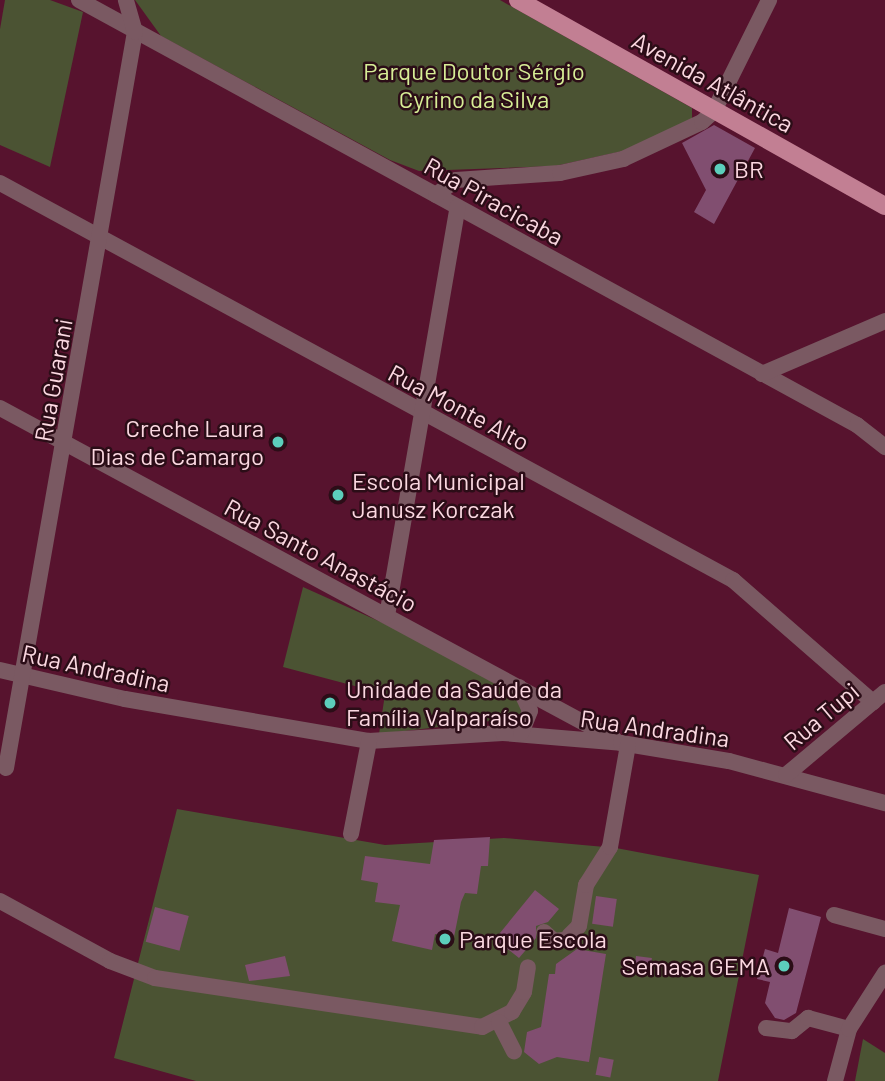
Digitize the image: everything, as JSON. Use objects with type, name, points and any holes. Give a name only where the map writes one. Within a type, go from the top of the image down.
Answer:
[{"type":"main road","name":"Avenida Atlântica","points":[[518,0],[885,206]]},
{"type":"street","name":"Rua Piracicaba","points":[[79,0],[857,425],[885,447]]},
{"type":"street","name":"Rua Guarani","points":[[6,768],[102,237],[135,32],[126,0]]},
{"type":"street","points":[[436,195],[456,180],[560,173],[634,156],[702,122],[714,111],[769,0]]},
{"type":"street","name":"Rua Monte Alto","points":[[0,183],[733,580],[879,697]]},
{"type":"street","points":[[387,616],[458,207]]},
{"type":"street","points":[[762,374],[885,321]]},
{"type":"street","name":"Rua Santo Anastácio","points":[[0,408],[624,744]]},
{"type":"street","name":"Rua Andradina","points":[[0,670],[125,699],[369,741],[521,733],[624,744],[786,775],[885,803]]},
{"type":"street","points":[[517,685],[530,711],[521,733]]},
{"type":"street","name":"Rua Tupi","points":[[786,775],[879,697]]},
{"type":"street","points":[[351,834],[369,741]]},
{"type":"street","points":[[544,932],[554,941],[566,938],[579,926],[586,886],[610,848],[624,744]]},
{"type":"street","points":[[0,901],[137,972],[166,981],[482,1027],[499,1022],[524,992],[528,967]]},
{"type":"street","points":[[834,915],[885,929]]},
{"type":"street","points":[[835,1081],[849,1029],[885,973]]},
{"type":"street","points":[[766,1028],[792,1031],[808,1018],[849,1029]]},
{"type":"street","points":[[499,1022],[514,1051]]},
{"type":"green space","points":[[5,0],[50,0],[83,12],[50,167],[0,145],[0,29]]},
{"type":"green space","name":"Parque Doutor Sérgio Cyrino da Silva","points":[[135,0],[500,0],[692,108],[692,119],[623,151],[555,166],[419,171],[390,160],[161,36]]},
{"type":"green space","points":[[303,587],[394,628],[520,697],[522,712],[516,718],[379,734],[385,694],[283,667]]},
{"type":"green space","name":"Parque Escola","points":[[177,809],[385,845],[504,838],[616,848],[759,875],[718,1081],[196,1081],[114,1058]]},
{"type":"green space","points":[[863,1039],[885,1053],[885,1081],[855,1081]]},
{"type":"building","name":"BR","points":[[714,125],[755,148],[714,224],[694,212],[706,190],[682,143]]},
{"type":"building","points":[[490,837],[488,866],[481,866],[477,894],[465,893],[454,937],[435,934],[432,950],[392,941],[400,905],[375,902],[378,883],[361,880],[365,856],[430,864],[434,840]]},
{"type":"building","points":[[535,890],[559,909],[548,922],[536,926],[536,938],[519,958],[495,939]]},
{"type":"building","points":[[596,896],[617,899],[613,927],[592,924]]},
{"type":"building","points":[[155,907],[189,916],[179,951],[146,942]]},
{"type":"building","name":"Semasa GEMA","points":[[789,908],[821,917],[796,1013],[784,1020],[775,1018],[765,1003],[770,982],[757,979],[765,949],[778,953]]},
{"type":"building","points":[[577,949],[606,954],[589,1062],[557,1057],[539,1064],[524,1052],[527,1032],[541,1027],[549,974],[555,974],[556,964]]},
{"type":"building","points":[[285,956],[290,976],[249,981],[245,965]]},
{"type":"building","points":[[636,956],[652,958],[650,976],[634,974]]},
{"type":"building","points":[[599,1057],[614,1060],[610,1078],[596,1075]]},
{"type":"place","name":"BR","points":[[720,169]]},
{"type":"place","name":"Creche Laura Dias de Camargo","points":[[278,442]]},
{"type":"place","name":"Escola Municipal Janusz Korczak","points":[[338,495]]},
{"type":"place","name":"Unidade da Saúde da Família Valparaíso","points":[[330,703]]},
{"type":"place","name":"Parque Escola","points":[[445,939]]},
{"type":"place","name":"Semasa GEMA","points":[[784,966]]}]
